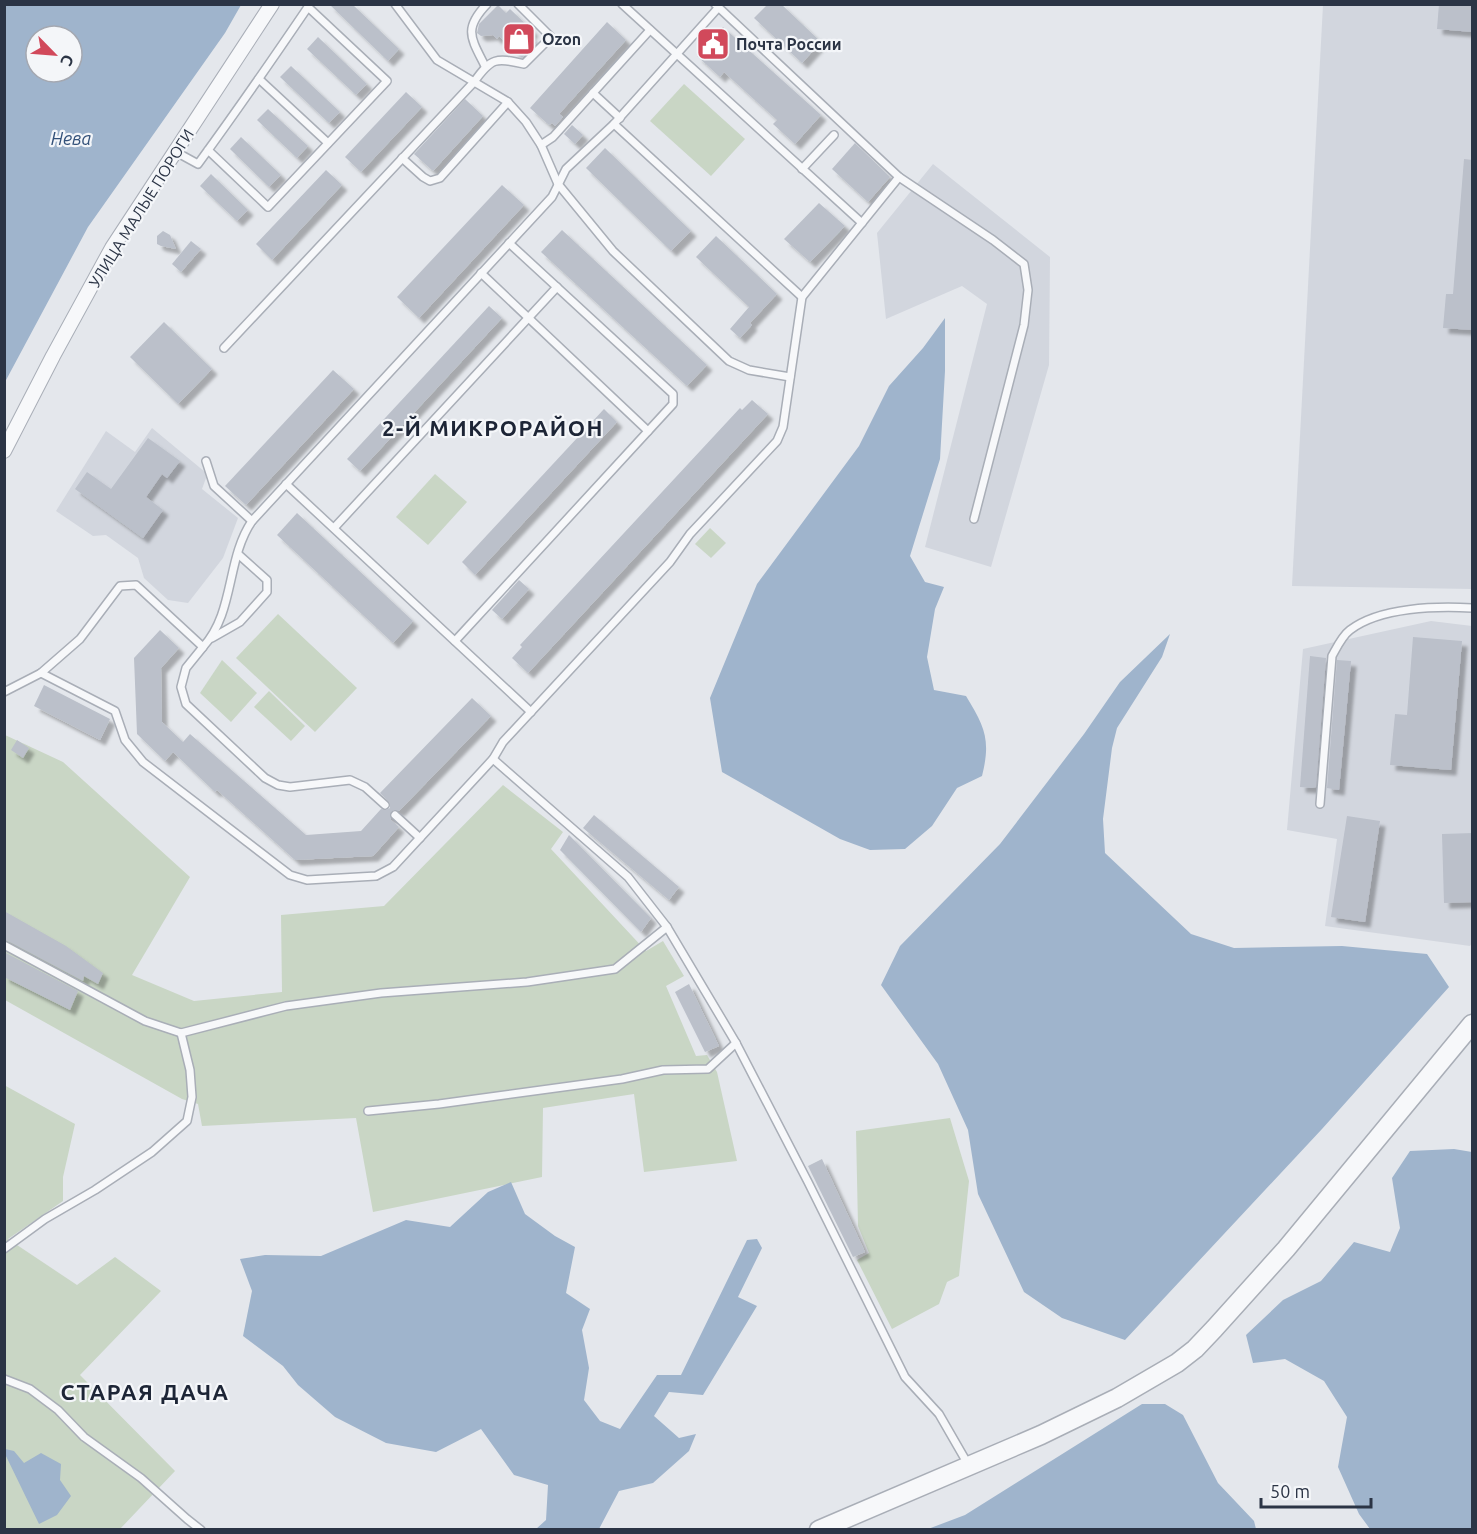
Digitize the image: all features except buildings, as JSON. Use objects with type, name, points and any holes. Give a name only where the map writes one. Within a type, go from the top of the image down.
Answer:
[{"type":"street","name":"УЛИЦА МАЛЫЕ ПОРОГИ","points":[[4,451],[112,248],[272,4]]},
{"type":"street","points":[[819,1530],[1041,1435],[1117,1398],[1158,1375],[1195,1349],[1286,1249],[1473,1024]]},
{"type":"lane","points":[[395,4],[437,60],[508,102],[526,122],[541,145],[558,184],[613,251],[729,360],[749,370],[790,377]]},
{"type":"lane","points":[[485,66],[474,44],[471,30],[475,17],[487,4]]},
{"type":"lane","points":[[224,348],[474,82],[485,66],[497,60],[524,64],[551,37],[518,4]]},
{"type":"lane","points":[[622,4],[862,223]]},
{"type":"lane","points":[[211,639],[220,621],[238,554],[252,521],[552,197],[566,169],[617,121],[716,6],[899,177],[993,240],[1024,264],[1028,290],[1024,326],[974,519]]},
{"type":"lane","points":[[176,152],[198,164],[308,7],[387,81],[268,207],[208,150]]},
{"type":"lane","points":[[541,145],[553,137],[650,30]]},
{"type":"lane","points":[[259,79],[328,144]]},
{"type":"lane","points":[[593,93],[617,121],[802,297]]},
{"type":"lane","points":[[402,158],[430,181],[440,178],[508,102]]},
{"type":"lane","points":[[802,169],[834,135]]},
{"type":"lane","points":[[41,673],[115,711],[125,740],[143,762],[290,875],[307,880],[376,876],[393,867],[493,759],[503,742],[670,562],[690,534],[777,441],[783,427],[802,297],[899,177]]},
{"type":"lane","points":[[455,641],[673,404],[673,394],[509,243]]},
{"type":"lane","points":[[482,273],[648,431]]},
{"type":"lane","points":[[334,528],[557,287]]},
{"type":"lane","points":[[206,460],[214,486],[252,521]]},
{"type":"lane","points":[[286,484],[531,712]]},
{"type":"lane","points":[[238,554],[267,580],[267,592],[240,622],[211,639],[186,668],[181,687],[186,704],[265,778],[278,785],[290,787],[350,780],[365,787],[384,805]]},
{"type":"lane","points":[[4,692],[41,673],[80,639],[120,586],[136,585],[203,647]]},
{"type":"lane","points":[[1320,804],[1332,656],[1339,643],[1350,630],[1368,620],[1405,610],[1443,607],[1473,608]]},
{"type":"lane","points":[[493,759],[628,877],[667,927],[736,1043],[905,1377],[939,1414],[969,1466]]},
{"type":"lane","points":[[395,815],[420,838]]},
{"type":"lane","points":[[4,945],[145,1021],[181,1033],[298,1005],[381,993],[527,982],[615,969],[667,927]]},
{"type":"lane","points":[[4,1249],[45,1219],[95,1190],[152,1152],[187,1121],[192,1097],[190,1071],[181,1033]]},
{"type":"lane","points":[[368,1111],[439,1104],[611,1080],[663,1070],[708,1069],[736,1043]]},
{"type":"lane","points":[[4,1378],[40,1396],[58,1410],[84,1437],[141,1478],[201,1530]]},
{"type":"shaded area","points":[[1323,5],[1472,5],[1472,589],[1292,586]]},
{"type":"shaded area","points":[[933,164],[1050,257],[1049,365],[991,567],[925,547],[987,304],[962,286],[886,319],[877,233]]},
{"type":"shaded area","points":[[152,428],[205,472],[206,478],[202,489],[238,518],[223,558],[188,603],[168,600],[144,578],[138,558],[106,535],[93,536],[56,511],[106,431],[135,452]]},
{"type":"shaded area","points":[[1431,621],[1472,626],[1472,943],[1470,946],[1325,926],[1337,839],[1287,830],[1303,649]]},
{"type":"green space","points":[[684,84],[745,139],[711,176],[650,121]]},
{"type":"green space","points":[[435,474],[467,502],[428,545],[396,517]]},
{"type":"green space","points":[[710,528],[726,543],[711,558],[695,544]]},
{"type":"green space","points":[[278,614],[357,688],[315,732],[236,658]]},
{"type":"green space","points":[[222,660],[257,693],[231,722],[200,693]]},
{"type":"green space","points":[[269,691],[305,726],[291,741],[254,707]]},
{"type":"green space","points":[[5,735],[63,762],[190,877],[132,975],[194,1001],[282,992],[281,915],[384,906],[503,785],[563,832],[551,849],[646,951],[663,941],[684,976],[666,986],[696,1056],[707,1055],[717,1072],[737,1161],[644,1172],[634,1094],[543,1108],[542,1177],[373,1212],[356,1118],[202,1126],[198,1104],[182,1099],[5,1000]]},
{"type":"green space","points":[[4,1085],[75,1124],[63,1177],[63,1201],[8,1239],[77,1285],[115,1257],[161,1291],[80,1375],[175,1471],[120,1529],[5,1529]]},
{"type":"green space","points":[[950,1118],[969,1181],[959,1276],[947,1282],[939,1304],[892,1329],[857,1260],[869,1253],[858,1226],[856,1131]]},
{"type":"water","name":"Нева","points":[[5,4],[241,5],[225,33],[88,227],[5,382]]},
{"type":"water","points":[[945,318],[945,371],[940,459],[910,556],[925,582],[944,587],[935,609],[927,657],[934,690],[966,696],[982,725],[986,743],[985,763],[982,776],[957,788],[932,826],[905,849],[870,850],[840,839],[722,772],[710,698],[757,584],[859,446],[889,386],[923,348]]},
{"type":"water","points":[[1170,634],[1162,657],[1117,728],[1112,748],[1103,819],[1105,853],[1191,934],[1234,948],[1342,946],[1427,954],[1449,987],[1322,1129],[1125,1340],[1062,1318],[1024,1292],[978,1194],[968,1130],[938,1064],[881,985],[900,946],[1000,844],[1084,734],[1120,682]]},
{"type":"water","points":[[1454,1149],[1472,1152],[1472,1529],[1370,1529],[1359,1514],[1338,1467],[1347,1417],[1324,1381],[1285,1359],[1253,1363],[1246,1335],[1283,1300],[1321,1281],[1354,1242],[1390,1252],[1400,1228],[1392,1178],[1410,1151]]},
{"type":"water","points":[[511,1182],[525,1214],[555,1236],[575,1247],[566,1293],[590,1309],[582,1330],[589,1368],[584,1400],[600,1421],[620,1429],[657,1375],[681,1375],[747,1240],[757,1239],[762,1248],[738,1297],[757,1306],[703,1395],[669,1392],[654,1416],[679,1438],[696,1434],[689,1451],[653,1483],[619,1491],[599,1529],[536,1529],[546,1520],[548,1485],[514,1475],[481,1429],[436,1452],[386,1443],[335,1417],[298,1385],[283,1366],[243,1336],[252,1291],[240,1259],[265,1255],[321,1256],[406,1220],[450,1227],[488,1192]]},
{"type":"water","points":[[1142,1404],[1165,1404],[1183,1415],[1218,1483],[1254,1521],[1256,1529],[928,1529],[965,1515]]},
{"type":"water","points":[[5,1449],[14,1451],[24,1463],[41,1453],[61,1464],[60,1480],[71,1496],[57,1515],[39,1524],[5,1454]]},
{"type":"place","name":"Ozon","points":[[519,39]]},
{"type":"place","name":"Почта России","points":[[713,44]]},
{"type":"district","name":"2-Й МИКРОРАЙОН","points":[[493,427]]},
{"type":"district","name":"СТАРАЯ ДАЧА","points":[[145,1391]]}]
